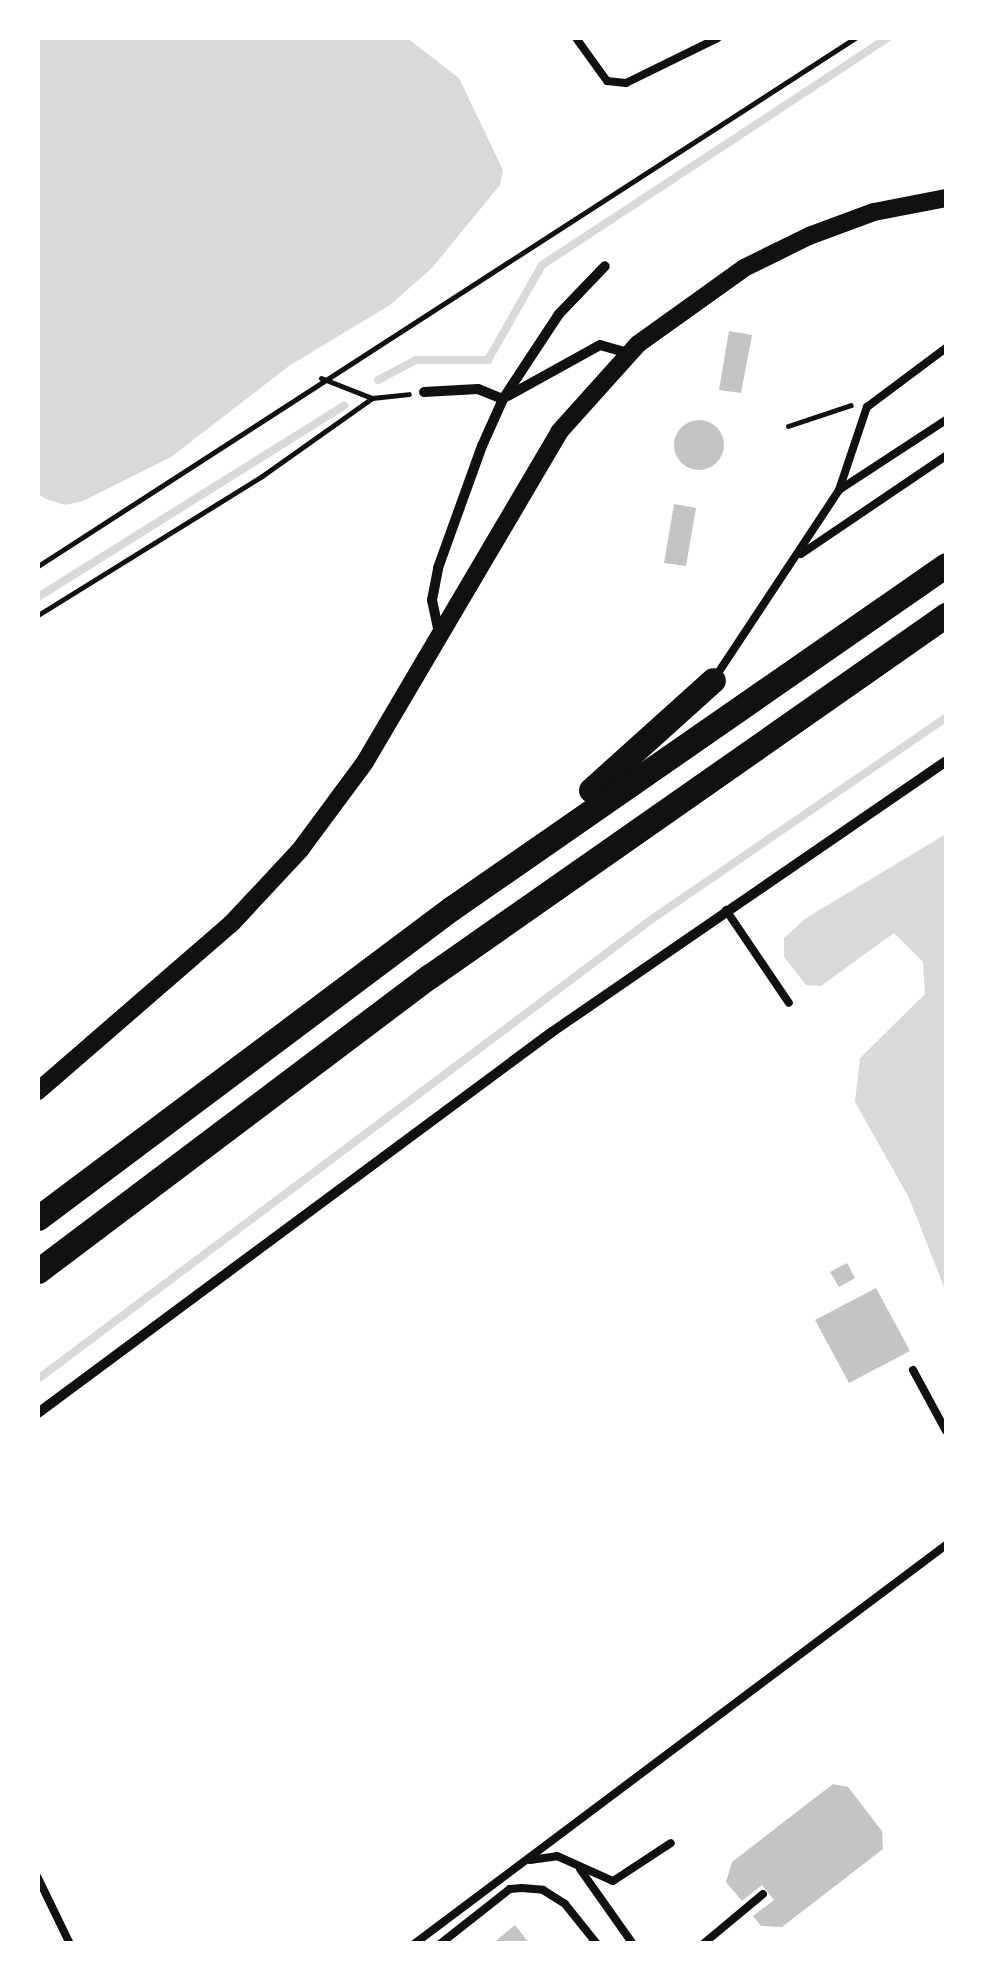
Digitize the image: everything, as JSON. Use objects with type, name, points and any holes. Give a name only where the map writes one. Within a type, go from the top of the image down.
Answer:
[{"type":"highway","points":[[38,1218],[452,908],[946,564]]},
{"type":"highway","points":[[38,1271],[430,976],[946,615]]},
{"type":"highway","points":[[452,908],[713,680]]},
{"type":"street","points":[[38,1091],[266,888],[365,762],[559,432],[628,354],[744,268],[874,212],[946,198]]},
{"type":"street","points":[[440,634],[432,600],[438,568],[503,400],[559,314],[605,266]]},
{"type":"street","points":[[503,400],[600,345],[628,354]]},
{"type":"street","points":[[424,392],[478,389],[503,400]]},
{"type":"street","points":[[38,1413],[726,910],[946,761]]},
{"type":"lane","points":[[576,38],[606,81],[626,83],[718,38]]},
{"type":"lane","points":[[713,680],[839,490],[856,434],[874,398],[946,348]]},
{"type":"lane","points":[[839,490],[946,420]]},
{"type":"lane","points":[[796,557],[946,456]]},
{"type":"lane","points":[[726,910],[789,1003]]},
{"type":"lane","points":[[914,1370],[946,1431]]},
{"type":"lane","points":[[414,1944],[946,1545]]},
{"type":"lane","points":[[526,1861],[558,1856],[613,1881],[671,1843]]},
{"type":"lane","points":[[577,1865],[633,1944]]},
{"type":"lane","points":[[38,1878],[70,1944]]},
{"type":"lane","points":[[440,1944],[510,1889],[522,1888],[543,1890],[565,1904],[598,1944]]},
{"type":"lane","points":[[702,1944],[763,1894]]},
{"type":"path","points":[[38,566],[321,378],[855,38]]},
{"type":"path","points":[[321,378],[372,398],[424,392]]},
{"type":"path","points":[[38,615],[262,476],[372,398]]},
{"type":"path","points":[[788,426],[874,398]]},
{"type":"shaded area","points":[[38,38],[407,38],[459,78],[503,170],[500,185],[431,269],[390,305],[289,366],[171,457],[83,501],[65,505],[46,499],[38,494]]},
{"type":"shaded area","points":[[946,834],[946,1292],[909,1198],[855,1102],[860,1058],[925,994],[923,962],[894,933],[821,986],[806,985],[784,957],[784,938],[806,918]]},
{"type":"building","points":[[729,331],[752,335],[741,393],[719,390]]},
{"type":"building","points":[[699,420],[717,427],[724,445],[717,463],[699,470],[681,463],[674,445],[681,427]]},
{"type":"building","points":[[674,504],[696,508],[686,566],[664,563]]},
{"type":"building","points":[[847,1263],[855,1278],[839,1287],[830,1272]]},
{"type":"building","points":[[876,1288],[910,1351],[849,1383],[815,1320]]},
{"type":"building","points":[[833,1784],[848,1787],[882,1831],[883,1849],[782,1927],[761,1926],[753,1916],[774,1900],[762,1885],[742,1901],[726,1882],[732,1862]]},
{"type":"building","points":[[515,1925],[530,1944],[492,1944]]},
{"type":"waterway","points":[[378,380],[416,360],[488,360],[542,265],[888,38]]},
{"type":"waterway","points":[[38,597],[344,406]]},
{"type":"waterway","points":[[38,1379],[652,919],[946,718]]}]
